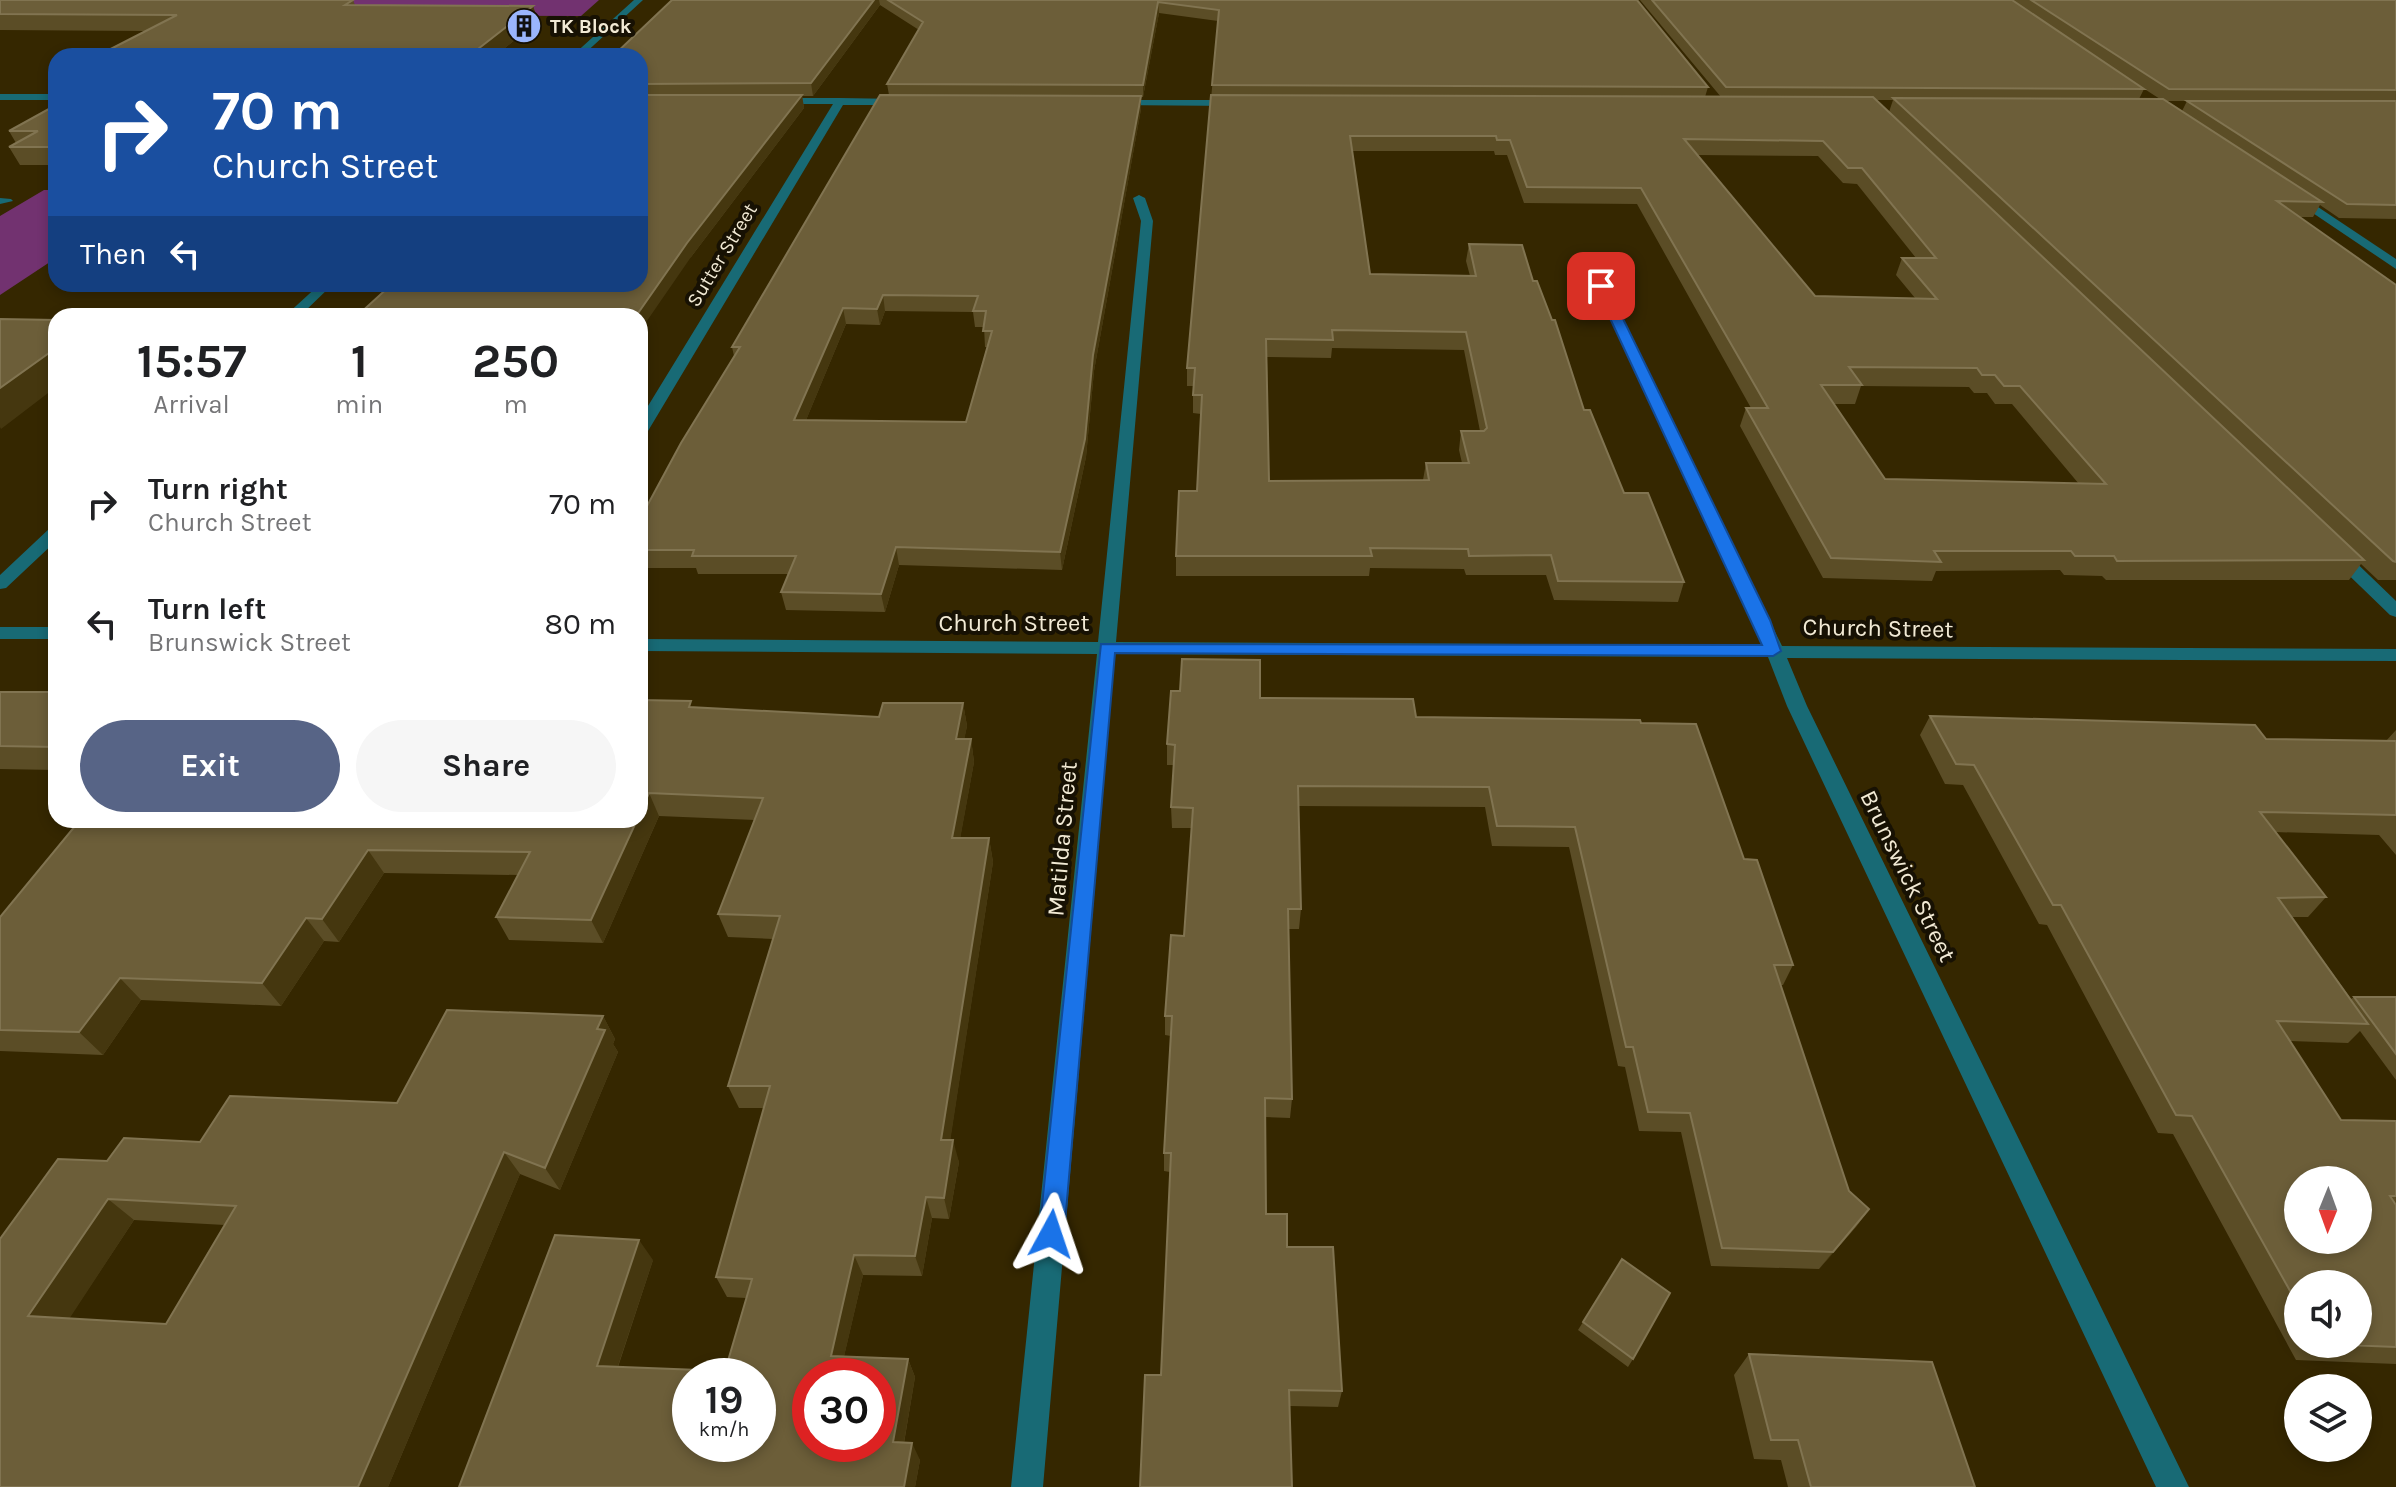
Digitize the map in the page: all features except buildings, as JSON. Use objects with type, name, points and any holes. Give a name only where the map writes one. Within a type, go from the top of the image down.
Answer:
[{"type":"street","points":[[586,48],[639,0]]},
{"type":"street","points":[[0,97],[48,97]]},
{"type":"street","points":[[7,110],[32,97]]},
{"type":"street","points":[[763,101],[920,102]]},
{"type":"street","name":"Sutter Street","points":[[648,418],[840,101]]},
{"type":"street","points":[[1096,103],[1256,104]]},
{"type":"street","points":[[2282,189],[2396,265]]},
{"type":"street","name":"Matilda Street","points":[[1027,1487],[1147,221],[1139,198]]},
{"type":"street","name":"Brunswick Street","points":[[1601,286],[2173,1487]]},
{"type":"street","points":[[301,308],[318,292]]},
{"type":"street","points":[[0,584],[48,539]]},
{"type":"street","points":[[2328,545],[2396,611]]},
{"type":"street","points":[[0,633],[48,633]]},
{"type":"street","name":"Church Street","points":[[648,645],[2396,655]]},
{"type":"shaded area","points":[[133,0],[599,0],[581,16],[104,14]]},
{"type":"shaded area","points":[[48,190],[48,263],[0,295],[0,216]]},
{"type":"place","name":"TK Block","points":[[524,26]]},
{"type":"route","points":[[1051,1234],[1107,648],[1773,651],[1762,620],[1601,286]]}]
